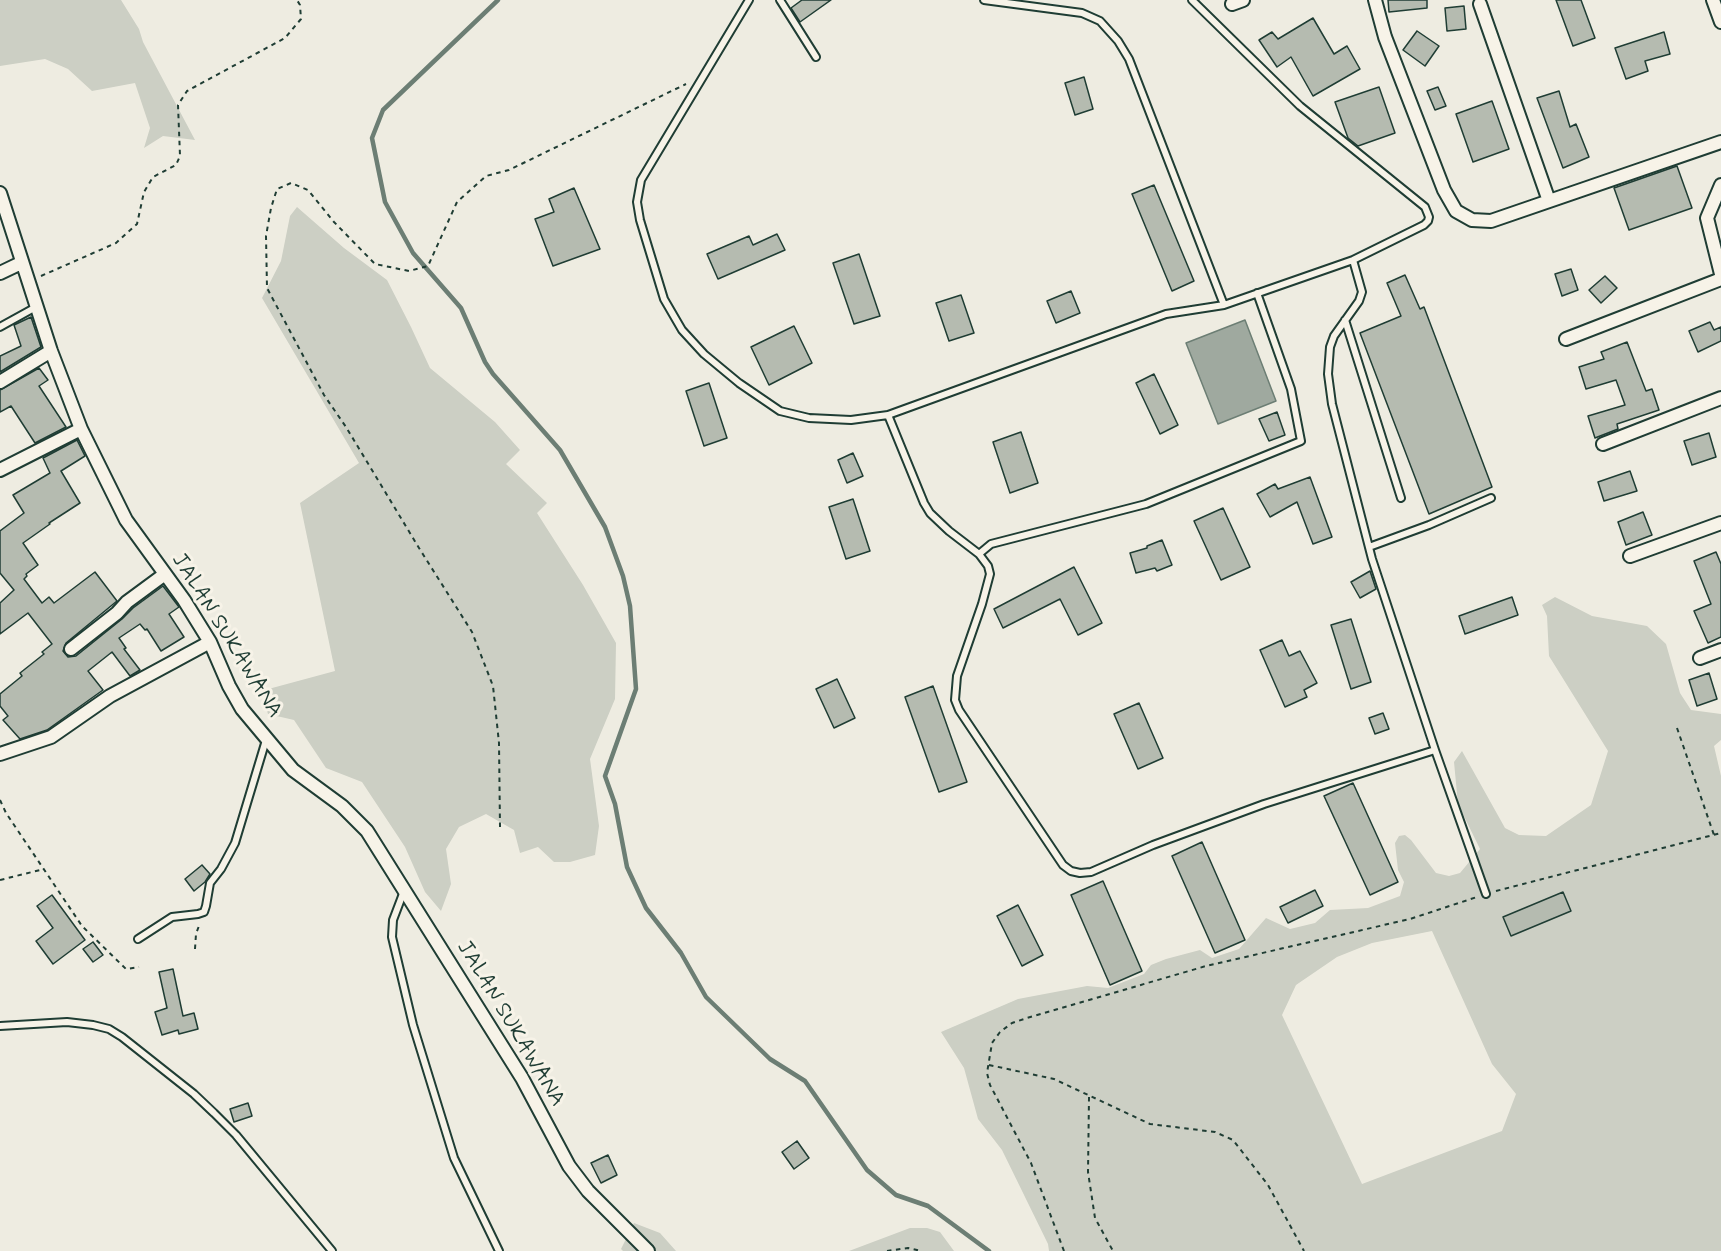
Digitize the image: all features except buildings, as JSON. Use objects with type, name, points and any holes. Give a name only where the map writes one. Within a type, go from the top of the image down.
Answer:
[{"type":"street","points":[[1376,0],[1385,37],[1449,202],[1456,211],[1472,220],[1491,222],[1721,142]]},
{"type":"street","points":[[1713,0],[1721,22]]},
{"type":"street","points":[[1480,4],[1549,201]]},
{"type":"street","points":[[1566,339],[1721,276],[1707,218],[1721,185]]},
{"type":"street","name":"JALAN SUKAWANA","points":[[0,193],[51,351],[81,429],[126,520],[210,642],[229,686],[242,709],[302,778],[342,806],[360,822],[522,1078],[569,1166],[588,1191],[648,1251]]},
{"type":"street","points":[[0,273],[21,263]]},
{"type":"street","points":[[0,382],[51,351]]},
{"type":"street","points":[[1603,444],[1721,398]]},
{"type":"street","points":[[0,470],[81,429]]},
{"type":"street","points":[[1630,556],[1721,523]]},
{"type":"street","points":[[71,649],[117,613],[127,602],[165,574]]},
{"type":"street","points":[[0,753],[16,750],[51,737],[110,696],[210,642]]},
{"type":"street","points":[[1700,658],[1721,650]]},
{"type":"lane","points":[[749,0],[641,180],[637,202],[640,220],[664,299],[673,317],[693,344],[739,382],[780,411],[794,416],[834,420],[888,415],[988,381],[1158,317],[1174,312],[1224,305],[1353,260],[1424,225],[1429,217],[1425,207],[1300,106],[1192,0]]},
{"type":"lane","points":[[780,0],[816,57]]},
{"type":"lane","points":[[984,0],[1082,13],[1100,21],[1118,41],[1129,59],[1224,305]]},
{"type":"lane","points":[[1353,260],[1362,292],[1359,301],[1334,336],[1330,347],[1328,359],[1330,388],[1369,547],[1435,750],[1486,894]]},
{"type":"lane","points":[[979,554],[991,544],[1146,504],[1301,441],[1291,389],[1257,293]]},
{"type":"lane","points":[[0,327],[37,307]]},
{"type":"lane","points":[[1345,320],[1401,498]]},
{"type":"lane","points":[[888,415],[930,513],[979,554],[990,574],[957,676],[956,700],[965,719],[1063,865],[1071,871],[1091,872],[1153,845],[1264,804],[1435,750]]},
{"type":"lane","points":[[1369,547],[1429,525],[1491,498]]},
{"type":"lane","points":[[138,939],[172,917],[204,912],[210,883],[221,869],[235,843],[266,739]]},
{"type":"lane","points":[[404,891],[395,911],[392,937],[413,1025],[437,1111],[454,1158],[500,1251]]},
{"type":"lane","points":[[0,1026],[75,1023],[109,1029],[122,1037],[185,1087],[236,1135],[332,1251]]},
{"type":"path","points":[[28,282],[116,243],[137,224],[144,192],[153,177],[176,165],[180,156],[178,105],[187,91],[285,38],[301,19],[300,5],[297,0]]},
{"type":"path","points":[[500,827],[499,743],[493,686],[472,632],[324,395],[267,288],[266,236],[271,208],[277,189],[291,183],[308,190],[334,222],[375,264],[409,271],[428,266],[458,202],[486,176],[509,170],[702,76]]},
{"type":"path","points":[[1677,728],[1714,835]]},
{"type":"path","points":[[0,800],[6,813],[82,926],[126,969],[139,967]]},
{"type":"path","points":[[1064,1251],[1032,1163],[990,1085],[987,1073],[992,1042],[1012,1023],[1215,963],[1410,919],[1486,894],[1721,833]]},
{"type":"path","points":[[0,880],[44,869]]},
{"type":"path","points":[[195,949],[196,934],[204,912]]},
{"type":"path","points":[[988,1065],[1054,1079],[1150,1124],[1215,1132],[1233,1140],[1268,1185],[1304,1251]]},
{"type":"path","points":[[1089,1095],[1088,1172],[1095,1218],[1113,1251]]},
{"type":"path","points":[[887,1251],[908,1248],[921,1251]]},
{"type":"shaded area","points":[[0,0],[121,0],[139,29],[143,42],[195,140],[163,136],[144,148],[150,128],[135,83],[92,91],[68,69],[45,59],[0,66]]},
{"type":"shaded area","points":[[297,207],[344,248],[387,280],[430,368],[495,422],[520,450],[506,464],[547,503],[537,513],[583,585],[616,643],[615,699],[590,759],[599,826],[595,855],[570,862],[554,862],[538,847],[520,853],[514,830],[486,814],[459,827],[446,849],[451,884],[441,911],[425,892],[405,847],[362,782],[326,768],[294,720],[268,714],[261,691],[335,671],[300,503],[359,463],[262,298],[281,261],[290,216]]},
{"type":"shaded area","points":[[1245,320],[1276,401],[1218,424],[1186,343]]},
{"type":"shaded area","points":[[1555,597],[1592,616],[1647,626],[1666,644],[1680,693],[1691,710],[1721,714],[1721,740],[1714,746],[1721,776],[1721,1251],[1049,1251],[1048,1244],[1002,1150],[978,1119],[964,1068],[941,1032],[1018,999],[1087,986],[1108,988],[1144,974],[1151,965],[1166,959],[1200,950],[1212,958],[1239,949],[1266,918],[1290,929],[1315,923],[1330,910],[1368,908],[1400,896],[1404,882],[1398,870],[1395,843],[1399,836],[1405,835],[1411,840],[1436,873],[1449,876],[1460,873],[1480,849],[1458,804],[1454,762],[1462,751],[1505,828],[1519,835],[1546,836],[1591,805],[1608,751],[1549,656],[1547,616],[1542,605]],"holes":[[[1432,931],[1492,1064],[1516,1094],[1502,1131],[1362,1184],[1282,1015],[1296,985],[1337,957],[1372,943]]]},
{"type":"shaded area","points":[[634,1223],[660,1233],[676,1251],[623,1251],[621,1249]]},
{"type":"shaded area","points":[[910,1228],[927,1228],[940,1232],[954,1251],[849,1251]]},
{"type":"waterway","points":[[498,0],[383,110],[372,138],[385,202],[413,253],[461,308],[485,362],[493,374],[560,450],[605,527],[623,576],[630,606],[636,689],[605,776],[615,804],[627,867],[646,908],[681,953],[706,997],[770,1059],[805,1081],[867,1170],[896,1195],[928,1206],[989,1251]]}]
